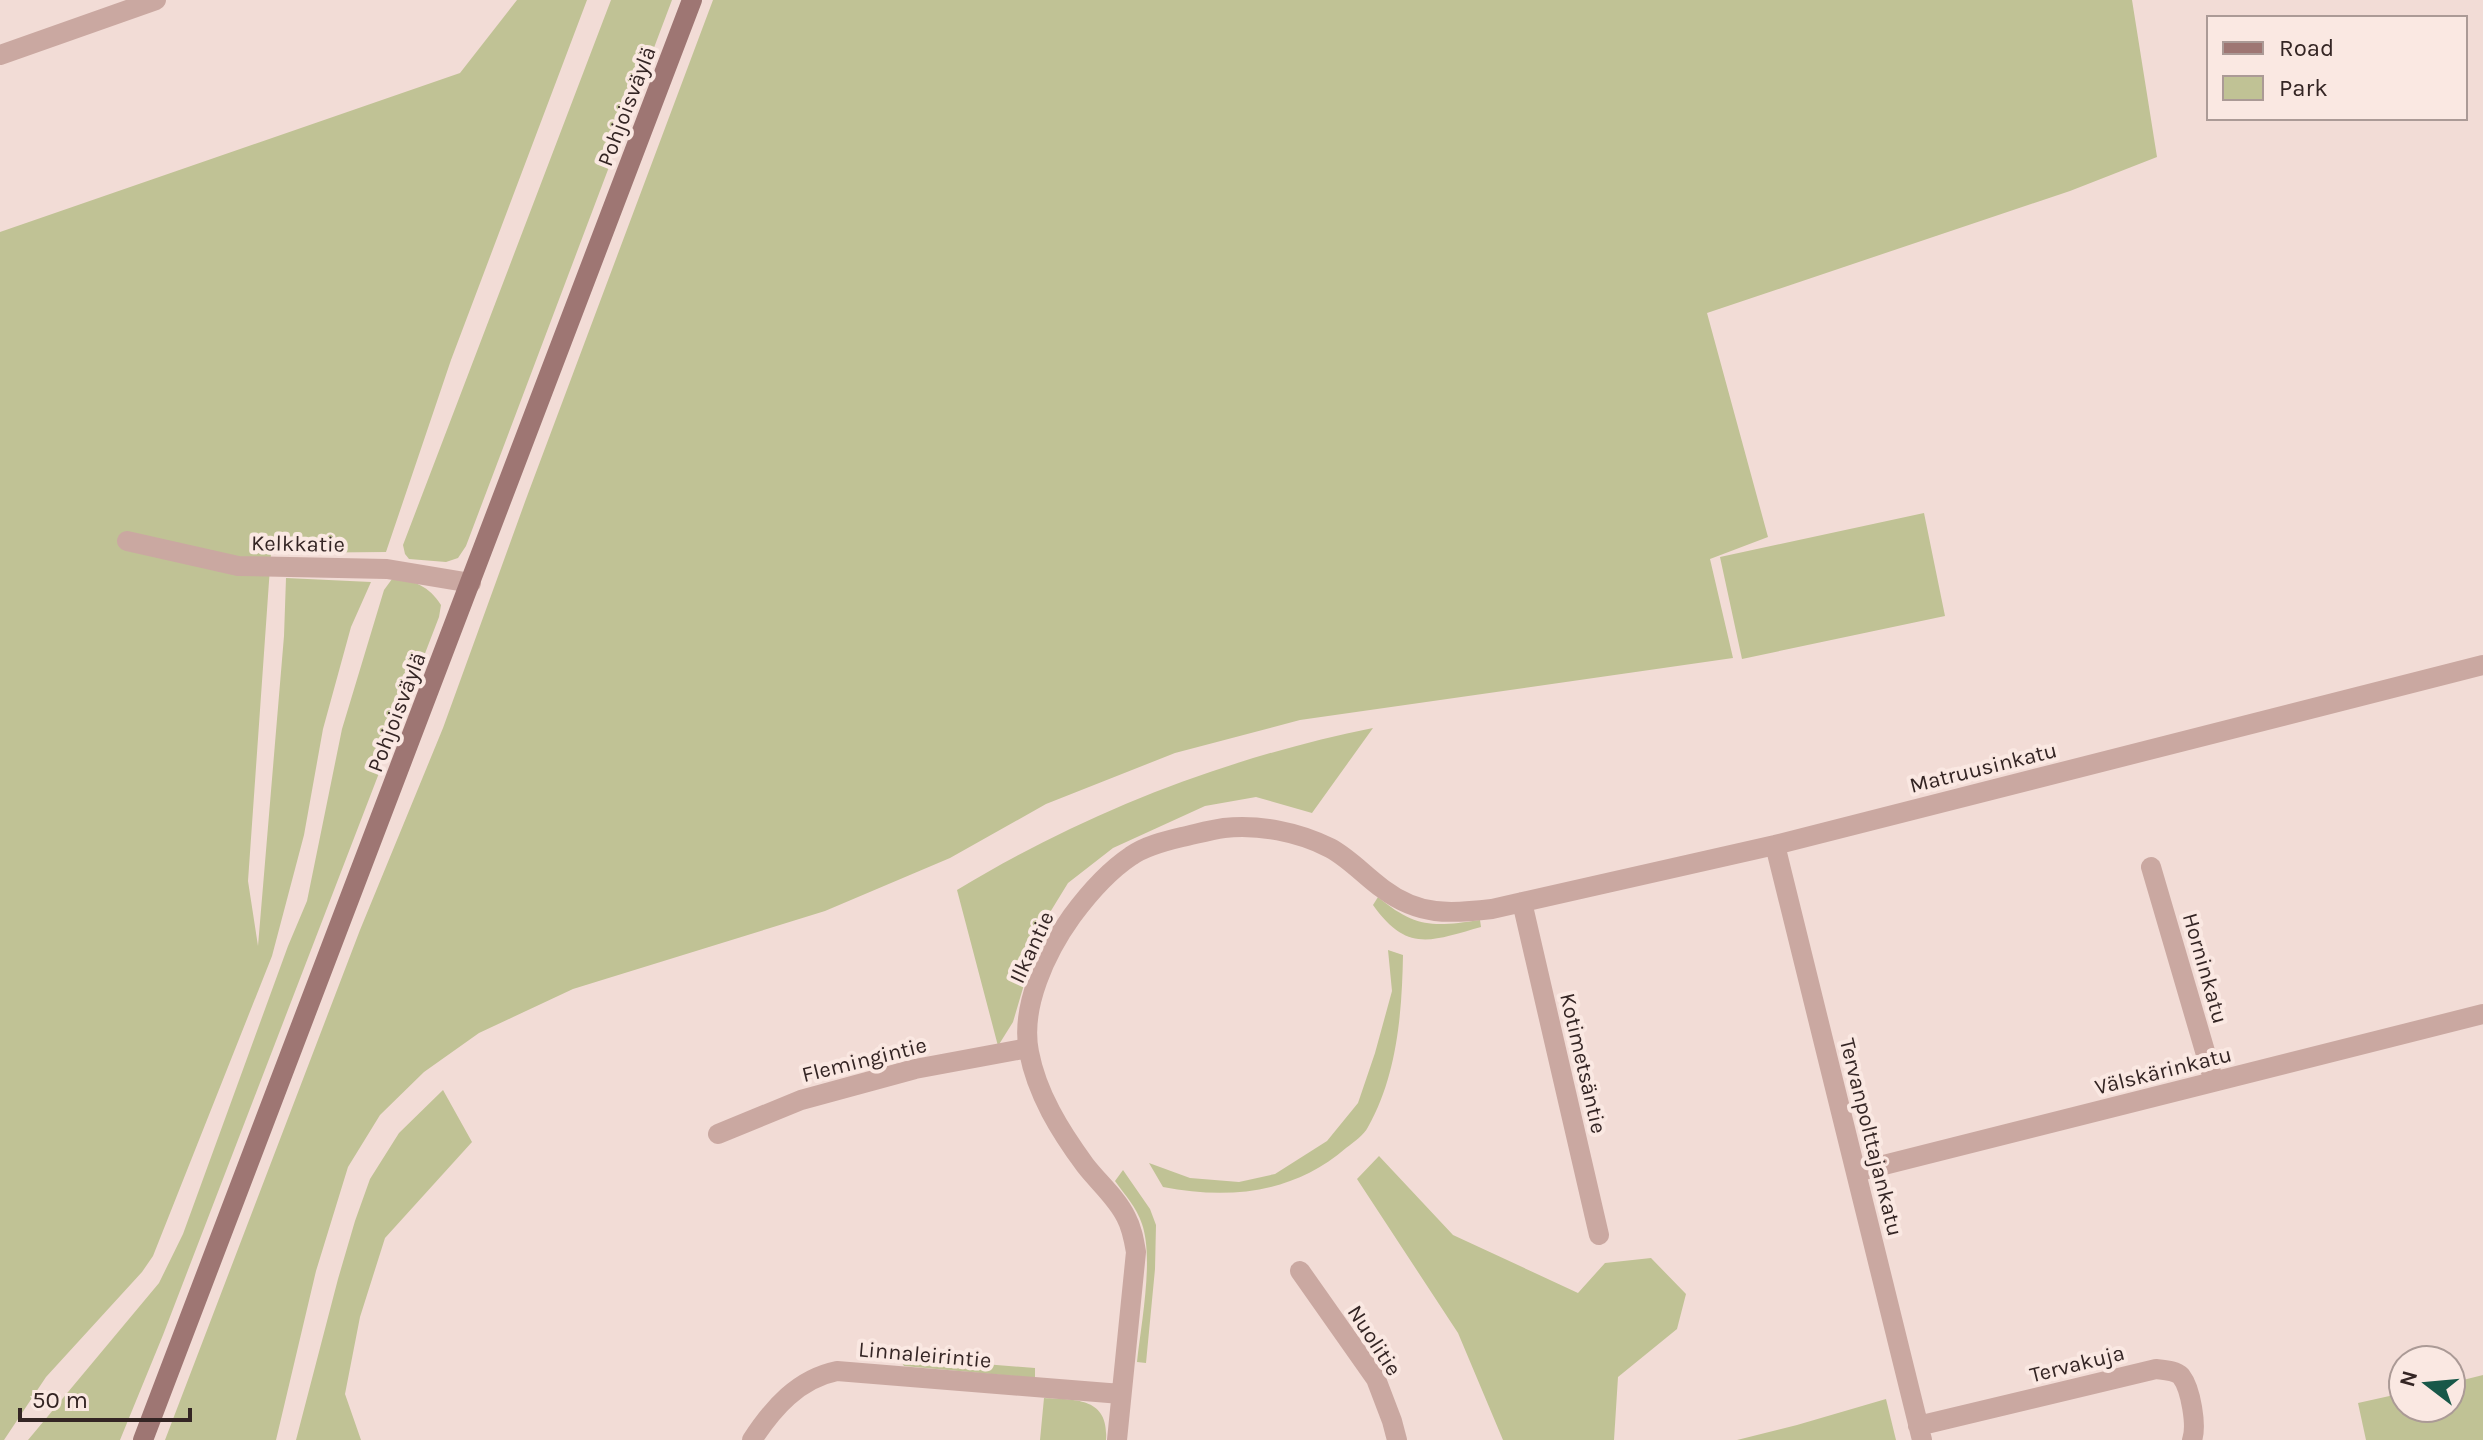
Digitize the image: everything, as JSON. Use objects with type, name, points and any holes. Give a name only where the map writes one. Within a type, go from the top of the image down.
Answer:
[{"type":"main road","name":"Pohjoisväylä","points":[[143,1440],[692,0]]},
{"type":"street","points":[[0,55],[156,0]]},
{"type":"street","name":"Kelkkatie","points":[[127,541],[238,566],[387,569],[471,583]]},
{"type":"street","name":"Matruusinkatu","points":[[1492,909],[1775,845],[2483,665]]},
{"type":"street","name":"Ilkantie","points":[[1117,1440],[1136,1252],[1131,1228],[1125,1214],[1085,1165],[1052,1116],[1038,1088],[1028,1048],[1028,1019],[1038,980],[1068,922],[1089,892],[1110,871],[1134,854],[1168,841],[1224,828],[1245,827],[1282,832],[1332,849],[1383,889],[1431,912],[1452,914],[1492,909]]},
{"type":"street","name":"Tervanpolttajankatu","points":[[1775,845],[1920,1433]]},
{"type":"street","name":"Horninkatu","points":[[2151,867],[2214,1082]]},
{"type":"street","name":"Kotimetsäntie","points":[[1522,902],[1599,1235]]},
{"type":"street","name":"Välskärinkatu","points":[[1856,1172],[2483,1014]]},
{"type":"street","name":"Flemingintie","points":[[718,1134],[801,1100],[915,1069],[1028,1048]]},
{"type":"street","name":"Nuolitie","points":[[1300,1271],[1376,1379],[1397,1440]]},
{"type":"street","name":"Tervakuja","points":[[1920,1433],[2156,1369],[2175,1372],[2182,1377],[2193,1415],[2192,1440]]},
{"type":"street","name":"Linnaleirintie","points":[[752,1440],[776,1407],[801,1385],[819,1375],[837,1371],[1121,1394]]},
{"type":"green space","points":[[517,0],[587,0],[451,360],[386,552],[271,553],[248,881],[258,946],[284,636],[286,578],[371,582],[351,627],[323,729],[304,835],[272,956],[153,1256],[46,1377],[4,1440],[0,1440],[0,232],[460,73]]},
{"type":"green space","points":[[611,0],[672,0],[466,546],[458,558],[446,562],[409,559],[403,545]]},
{"type":"green space","points":[[713,0],[2132,0],[2157,157],[2070,191],[1707,313],[1768,537],[1710,559],[1733,658],[1300,720],[1175,753],[1046,804],[950,858],[825,911],[573,989],[479,1033],[424,1072],[380,1115],[348,1167],[316,1271],[276,1440],[165,1440],[360,930],[443,728]]},
{"type":"green space","points":[[1924,513],[1945,616],[1742,659],[1720,557]]},
{"type":"green space","points":[[392,579],[414,582],[426,589],[441,605],[439,617],[120,1440],[28,1440],[159,1283],[183,1234],[307,901],[342,729],[384,590]]},
{"type":"green space","points":[[1373,728],[1312,813],[1256,797],[1205,806],[1113,848],[1068,883],[1041,927],[1013,1022],[998,1046],[957,890],[1056,836],[1158,791],[1264,755]]},
{"type":"green space","points":[[1378,897],[1414,920],[1449,924],[1480,920],[1481,927],[1434,939],[1409,937],[1397,931],[1373,905]]},
{"type":"green space","points":[[1388,950],[1403,955],[1396,1044],[1386,1087],[1361,1136],[1326,1163],[1283,1184],[1213,1193],[1163,1187],[1149,1163],[1190,1178],[1239,1182],[1275,1174],[1327,1141],[1358,1103],[1375,1053],[1392,991]]},
{"type":"green space","points":[[443,1090],[472,1142],[385,1238],[360,1317],[345,1394],[361,1440],[296,1440],[338,1279],[370,1179],[399,1133]]},
{"type":"green space","points":[[1379,1156],[1453,1235],[1578,1293],[1605,1263],[1651,1258],[1686,1294],[1677,1329],[1618,1377],[1614,1440],[1503,1440],[1458,1333],[1357,1179]]},
{"type":"green space","points":[[1123,1170],[1150,1209],[1156,1225],[1146,1363],[1137,1362],[1146,1292],[1145,1238],[1137,1212],[1115,1181]]},
{"type":"green space","points":[[898,1357],[1035,1368],[1035,1378],[904,1366]]},
{"type":"green space","points":[[2483,1375],[2483,1440],[2366,1440],[2358,1403],[2387,1397],[2387,1424],[2467,1424],[2467,1379]]},
{"type":"green space","points":[[1044,1398],[1078,1401],[1096,1408],[1106,1426],[1106,1440],[1040,1440]]},
{"type":"green space","points":[[1886,1399],[1896,1440],[1737,1440],[1797,1425]]}]
